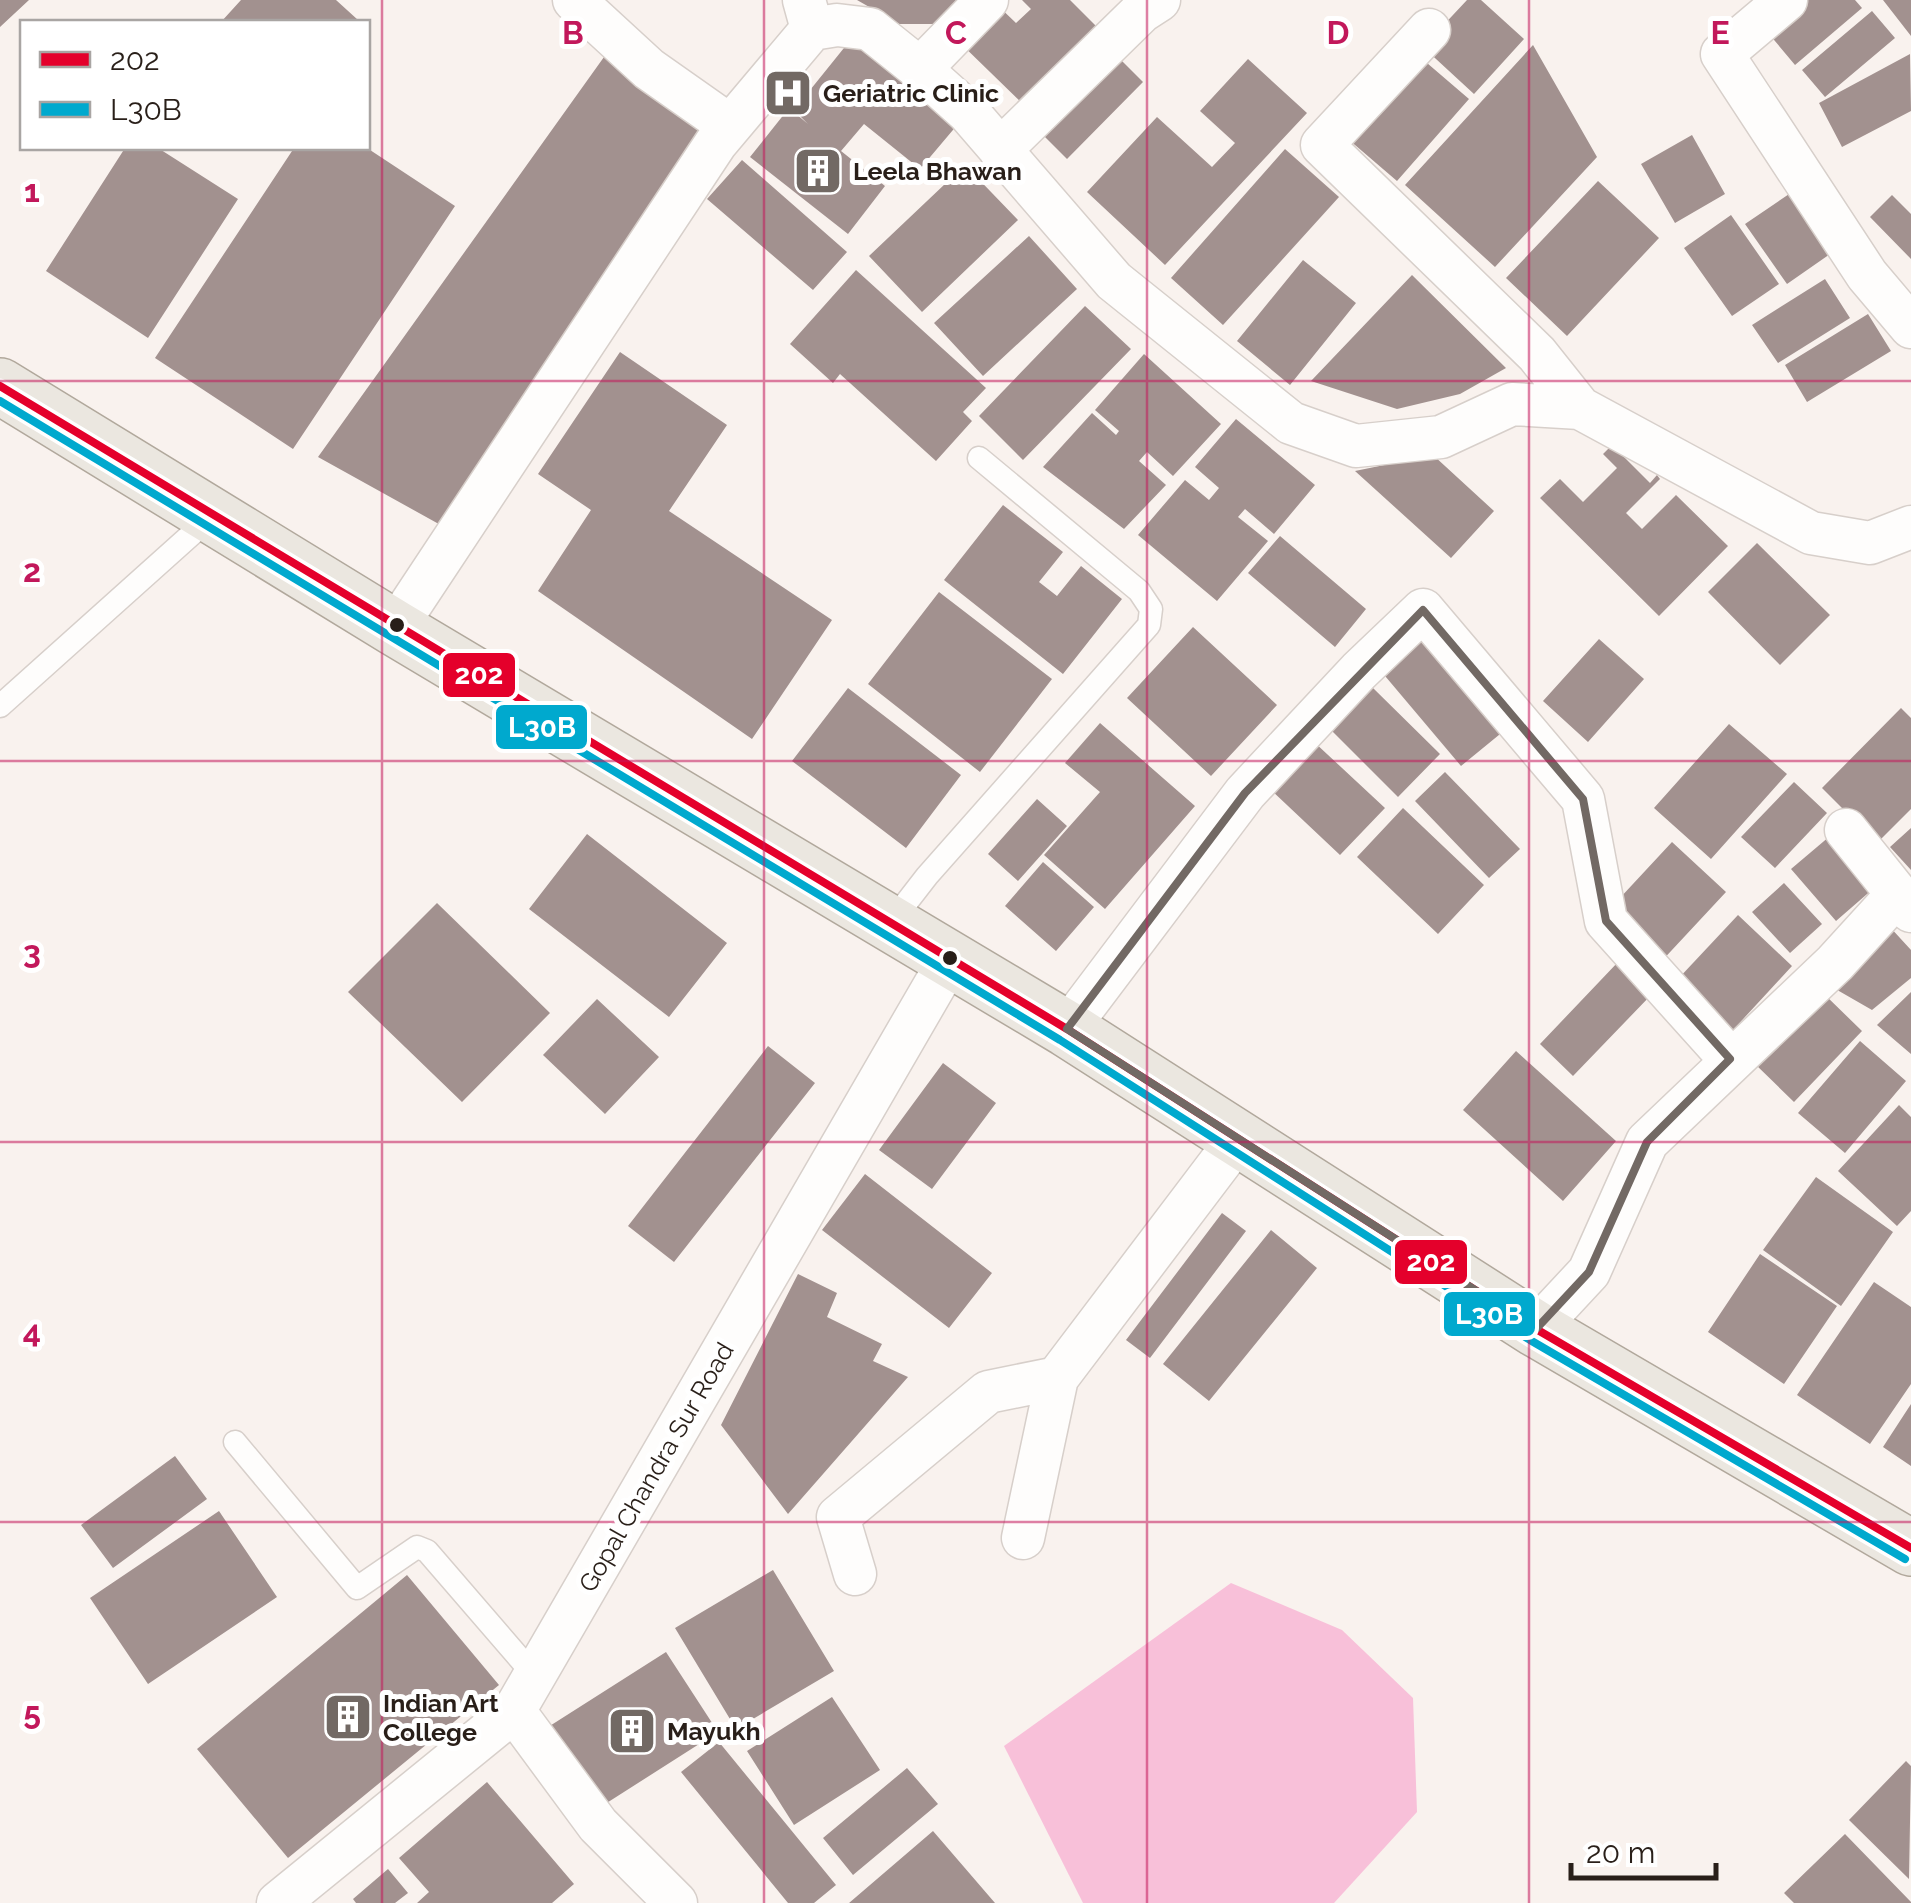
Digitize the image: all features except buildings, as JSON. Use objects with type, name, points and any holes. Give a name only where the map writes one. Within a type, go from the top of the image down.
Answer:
[{"type":"main road","points":[[0,386],[395,628],[1068,1029],[1536,1329],[1911,1548]]},
{"type":"street","points":[[574,0],[649,69],[730,126]]},
{"type":"street","points":[[920,69],[987,0]]},
{"type":"street","points":[[1000,150],[1142,11],[1160,0]]},
{"type":"street","points":[[1786,0],[1722,54],[1868,275],[1911,327]]},
{"type":"street","points":[[395,628],[808,14],[837,25],[870,29],[920,69],[968,112],[1114,282],[1291,422],[1356,446],[1442,437],[1512,404],[1580,408]]},
{"type":"street","points":[[1429,30],[1322,145],[1537,354],[1580,408],[1811,533],[1870,543],[1911,527]]},
{"type":"street","points":[[1068,1029],[1244,793],[1358,671],[1423,610],[1583,799],[1606,921],[1730,1060]]},
{"type":"street","points":[[1536,1329],[1589,1272],[1646,1142],[1730,1060],[1904,903],[1846,830]]},
{"type":"street","name":"Gopal Chandra Sur Road","points":[[278,1903],[524,1693],[950,959]]},
{"type":"street","points":[[1023,1538],[1056,1378],[1238,1138]]},
{"type":"street","points":[[855,1574],[838,1517],[988,1392],[1056,1378]]},
{"type":"street","points":[[524,1693],[598,1825],[676,1903]]},
{"type":"lane","points":[[889,925],[926,876],[1149,624],[1151,610],[1139,590],[980,458]]},
{"type":"lane","points":[[0,706],[212,516]]},
{"type":"lane","points":[[234,1442],[357,1588],[416,1547],[427,1550],[524,1693]]},
{"type":"highlighted area","points":[[1423,610],[1583,799],[1606,921],[1730,1059],[1647,1142],[1589,1272],[1536,1329],[1067,1029],[1245,793]]},
{"type":"shaded area","points":[[1231,1583],[1342,1630],[1413,1698],[1417,1812],[1334,1903],[1083,1903],[1004,1746]]},
{"type":"transit line","name":"202","points":[[0,386],[1067,1029],[1536,1329],[1911,1548]]},
{"type":"transit line","name":"L30B","points":[[0,401],[1060,1040],[1530,1340],[1905,1559]]},
{"type":"place","name":"Geriatric Clinic","points":[[788,93]]},
{"type":"place","name":"Leela Bhawan","points":[[818,171]]},
{"type":"place","name":"Indian Art College","points":[[348,1717]]},
{"type":"place","name":"Mayukh","points":[[632,1731]]}]
